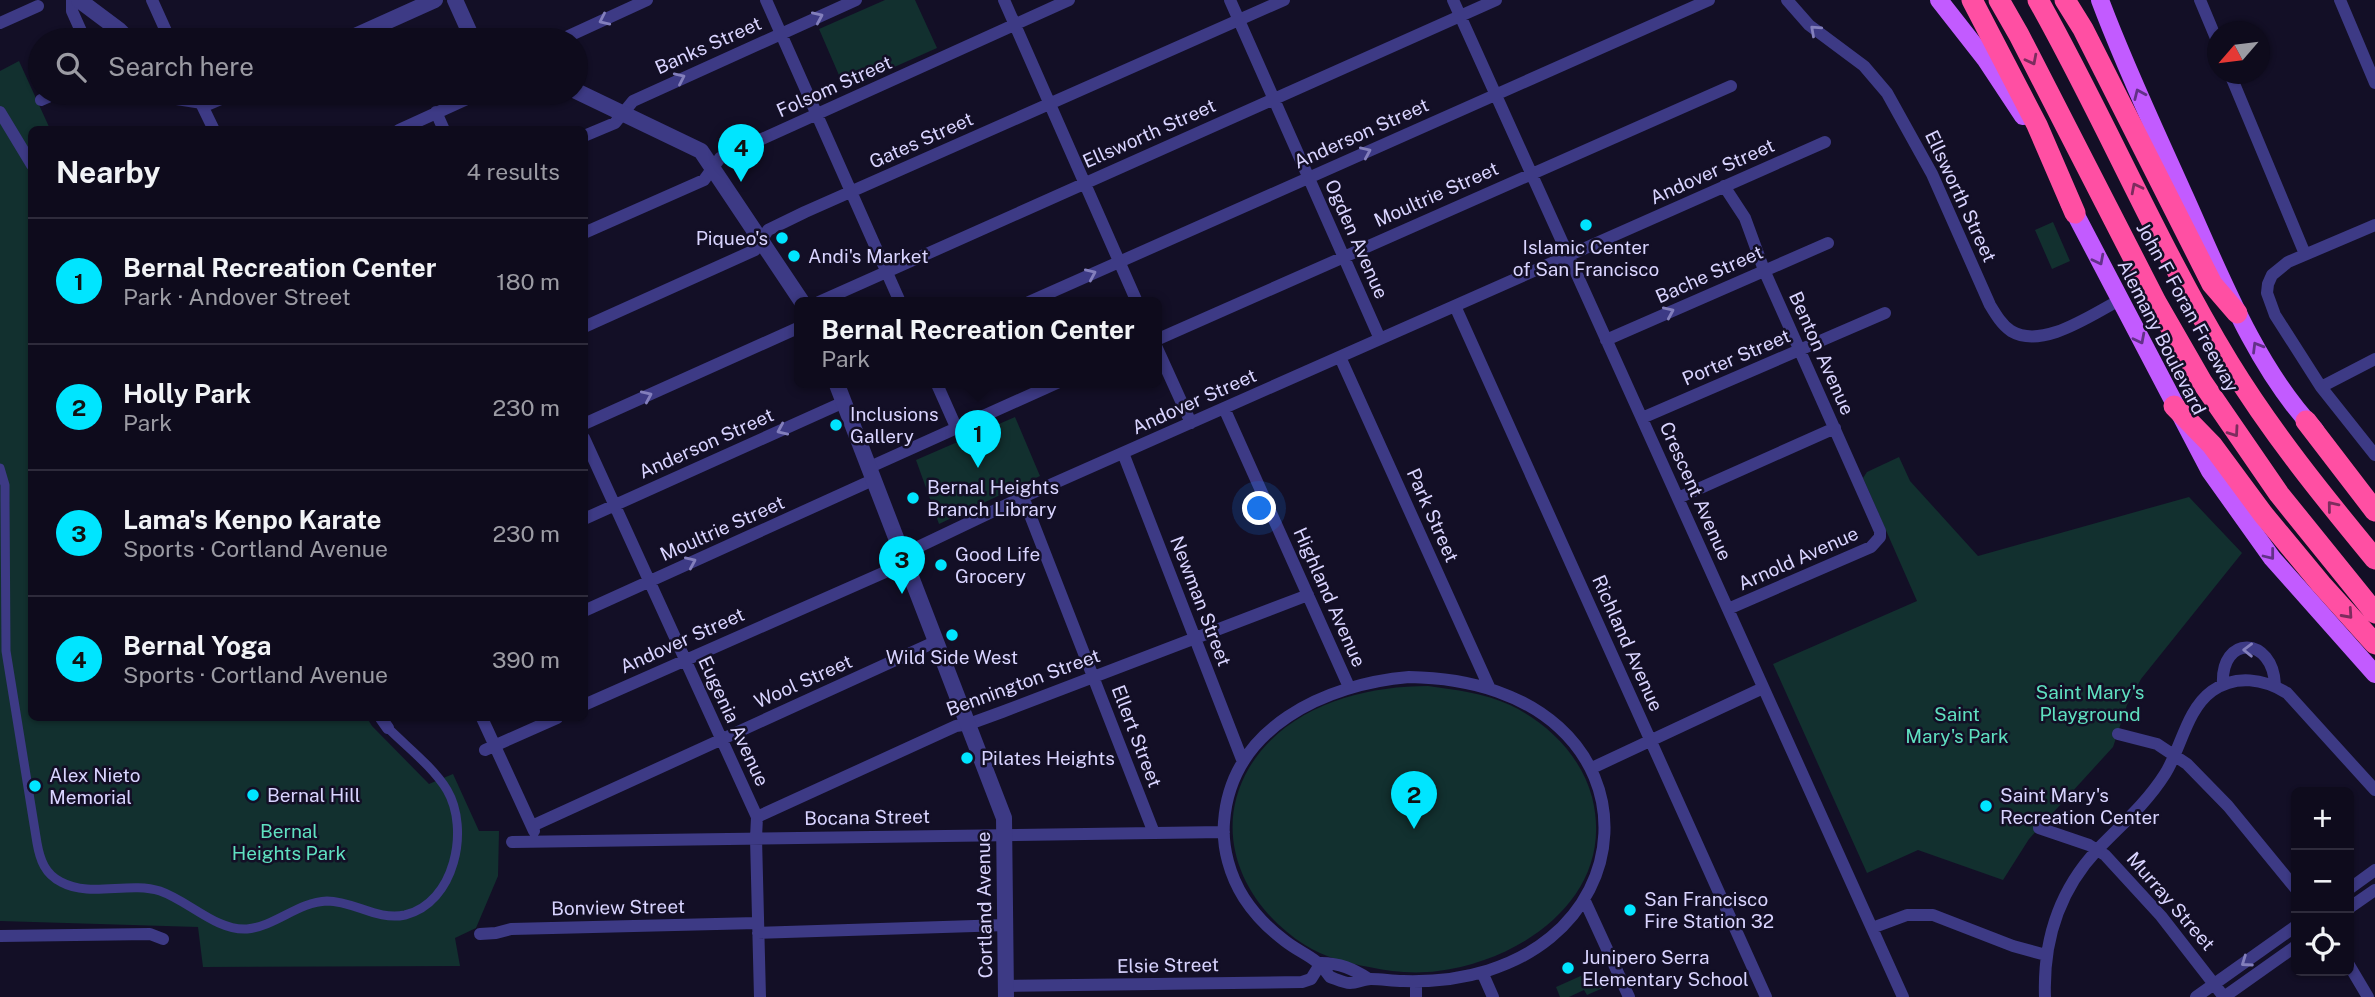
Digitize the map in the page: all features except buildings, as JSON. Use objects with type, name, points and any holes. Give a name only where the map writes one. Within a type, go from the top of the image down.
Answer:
[{"type":"highway","points":[[1972,0],[2036,125],[2075,213]]},
{"type":"highway","name":"John F Foran Freeway","points":[[1999,0],[2162,313],[2202,382],[2272,485],[2375,613]]},
{"type":"highway","name":"John F Foran Freeway","points":[[2038,0],[2222,351],[2279,437],[2375,559]]},
{"type":"highway","points":[[2066,0],[2213,284],[2237,313]]},
{"type":"highway","points":[[2174,406],[2212,445],[2263,514],[2375,644]]},
{"type":"highway","points":[[2306,421],[2375,511]]},
{"type":"main road","name":"Alemany Boulevard","points":[[1939,0],[1986,60],[2037,139],[2210,471],[2294,585],[2375,674]]},
{"type":"main road","points":[[2100,0],[2237,313],[2265,361],[2306,421],[2375,494]]},
{"type":"street","points":[[72,0],[72,10],[80,28]]},
{"type":"street","points":[[79,0],[114,28]]},
{"type":"street","points":[[152,0],[165,28]]},
{"type":"street","points":[[373,28],[435,0]]},
{"type":"street","points":[[455,0],[468,28]]},
{"type":"street","points":[[586,28],[647,0]]},
{"type":"street","points":[[766,0],[898,297]]},
{"type":"street","name":"Banks Street","points":[[588,134],[615,123],[634,100],[856,0]]},
{"type":"street","points":[[1004,0],[1135,297]]},
{"type":"street","name":"Folsom Street","points":[[588,231],[704,180],[720,158],[1069,0]]},
{"type":"street","name":"Ogden Avenue","points":[[1230,0],[1380,339]]},
{"type":"street","name":"Gates Street","points":[[588,325],[755,250],[768,230],[1284,0]]},
{"type":"street","name":"Crescent Avenue","points":[[1453,0],[1903,997]]},
{"type":"street","name":"Ellsworth Street","points":[[830,297],[1496,0]]},
{"type":"street","name":"Anderson Street","points":[[1039,297],[1709,0]]},
{"type":"street","name":"Ellsworth Street","points":[[1787,0],[1809,25],[1864,66],[1893,104],[1932,174],[1990,305],[2001,322],[2022,335],[2050,335],[2120,300]]},
{"type":"street","points":[[2200,0],[2208,21]]},
{"type":"street","points":[[2340,0],[2375,83]]},
{"type":"street","points":[[0,23],[38,6]]},
{"type":"street","points":[[2234,84],[2305,254]]},
{"type":"street","name":"Moultrie Street","points":[[1162,338],[1731,86]]},
{"type":"street","points":[[588,97],[701,151],[799,297]]},
{"type":"street","points":[[202,105],[212,126]]},
{"type":"street","points":[[408,126],[454,105]]},
{"type":"street","points":[[0,112],[28,158]]},
{"type":"street","points":[[436,113],[442,126]]},
{"type":"street","name":"Andover Street","points":[[588,703],[892,569],[916,548],[1023,497],[1825,142]]},
{"type":"street","name":"Benton Avenue","points":[[1724,186],[1745,218],[1764,270],[1878,524],[1880,537]]},
{"type":"street","points":[[2375,225],[2305,254],[2277,269],[2268,284],[2267,293],[2276,315],[2321,387],[2375,455]]},
{"type":"street","name":"Bache Street","points":[[1606,340],[1828,243]]},
{"type":"street","name":"Richland Avenue","points":[[1455,306],[1766,997]]},
{"type":"street","name":"Porter Street","points":[[1642,418],[1885,313]]},
{"type":"street","points":[[588,422],[794,330]]},
{"type":"street","points":[[1162,357],[1191,423]]},
{"type":"street","name":"Park Street","points":[[1340,357],[1490,689]]},
{"type":"street","points":[[2321,387],[2375,359]]},
{"type":"street","name":"Cortland Avenue","points":[[839,388],[1002,812],[1005,835],[1006,991]]},
{"type":"street","points":[[939,388],[956,427]]},
{"type":"street","name":"Moultrie Street","points":[[588,609],[872,473],[956,427],[1045,388]]},
{"type":"street","name":"Anderson Street","points":[[588,517],[844,402]]},
{"type":"street","name":"Highland Avenue","points":[[1224,408],[1349,687]]},
{"type":"street","points":[[1678,498],[1835,428]]},
{"type":"street","name":"Eugenia Avenue","points":[[588,447],[757,817],[760,997]]},
{"type":"street","name":"Newman Street","points":[[1124,453],[1243,762]]},
{"type":"street","points":[[0,468],[5,485],[5,631],[8,669],[37,843],[43,864],[54,878],[70,887],[135,887],[159,891],[226,925],[245,929],[320,902],[340,902],[387,916],[414,912],[436,894],[447,878],[455,856],[458,828],[455,809],[447,790],[385,723]]},
{"type":"street","name":"Ellert Street","points":[[1023,497],[1154,833]]},
{"type":"street","name":"Arnold Avenue","points":[[1728,609],[1871,547],[1880,537]]},
{"type":"street","name":"Bennington Street","points":[[757,817],[956,726],[969,724],[1308,595]]},
{"type":"street","name":"Wool Street","points":[[532,826],[937,641]]},
{"type":"street","points":[[2224,685],[2227,658],[2233,652],[2246,648],[2260,651],[2267,657],[2275,685]]},
{"type":"street","points":[[1409,677],[1449,679],[1490,689],[1522,701],[1550,719],[1580,749],[1591,768],[1603,805],[1605,825],[1600,863],[1584,900],[1572,917],[1543,943],[1513,961],[1482,972],[1416,982],[1369,979],[1353,969],[1334,963],[1321,963],[1285,941],[1255,914],[1233,876],[1226,855],[1224,832],[1228,796],[1243,762],[1268,731],[1297,709],[1349,687],[1409,677]]},
{"type":"street","points":[[2045,997],[2046,955],[2050,936],[2063,898],[2073,880],[2152,793],[2176,755],[2194,711],[2201,701],[2224,685],[2248,680],[2275,685],[2287,693],[2375,790]]},
{"type":"street","points":[[1591,768],[1763,688]]},
{"type":"street","points":[[483,721],[490,748],[538,841]]},
{"type":"street","points":[[490,748],[550,721]]},
{"type":"street","points":[[2118,734],[2157,744],[2176,755],[2228,806],[2291,884]]},
{"type":"street","name":"Murray Street","points":[[2039,828],[2098,850],[2161,916],[2224,997]]},
{"type":"street","name":"Bocana Street","points":[[512,842],[1224,832]]},
{"type":"street","points":[[2354,885],[2375,870]]},
{"type":"street","points":[[2354,905],[2375,890]]},
{"type":"street","points":[[1584,900],[1629,997]]},
{"type":"street","points":[[1872,929],[1907,915],[1933,915],[2013,946],[2046,955]]},
{"type":"street","name":"Bonview Street","points":[[480,934],[511,929],[1006,925]]},
{"type":"street","points":[[2196,997],[2291,930]]},
{"type":"street","points":[[0,936],[150,934],[163,939]]},
{"type":"street","points":[[2224,997],[2291,950]]},
{"type":"street","name":"Elsie Street","points":[[1006,991],[1083,991],[1302,982],[1311,979],[1321,963]]},
{"type":"street","points":[[1482,972],[1493,997]]},
{"type":"street","points":[[2354,973],[2368,997]]},
{"type":"street","points":[[1416,982],[1416,997]]},
{"type":"green space","points":[[885,0],[915,0],[937,48],[845,89],[819,29]]},
{"type":"green space","name":"Bernal Heights Park","points":[[19,61],[28,81],[28,105],[39,105],[49,126],[28,126],[28,721],[369,721],[429,784],[453,774],[479,831],[499,831],[498,876],[476,928],[455,938],[460,966],[203,967],[198,927],[0,921],[0,71]]},
{"type":"green space","points":[[2053,222],[2070,261],[2052,269],[2035,230]]},
{"type":"green space","points":[[1015,417],[1040,476],[939,524],[916,460]]},
{"type":"green space","name":"Saint Mary's Park","points":[[1899,457],[1910,481],[1978,556],[2189,497],[2242,553],[2141,679],[2127,705],[2113,747],[2029,839],[2003,880],[1918,850],[1867,873],[1773,664],[1917,601],[1863,478],[1867,472]]},
{"type":"green space","points":[[1428,686],[1480,695],[1510,705],[1537,721],[1561,742],[1580,768],[1592,797],[1596,832],[1591,864],[1577,892],[1557,917],[1531,937],[1502,953],[1470,964],[1421,972],[1386,970],[1328,956],[1305,945],[1284,929],[1265,911],[1251,890],[1240,867],[1234,843],[1233,819],[1238,793],[1249,768],[1264,747],[1283,729],[1304,715],[1327,704],[1377,690]]},
{"type":"green space","points":[[1594,970],[1603,988],[1587,995],[1584,990],[1569,997],[1560,997],[1556,987]]},
{"type":"place","name":"Bernal Yoga","points":[[741,182]]},
{"type":"place","name":"Islamic Center of San Francisco","points":[[1586,225]]},
{"type":"place","name":"Piqueo's","points":[[782,238]]},
{"type":"place","name":"Andi's Market","points":[[794,256]]},
{"type":"place","name":"Inclusions Gallery","points":[[836,425]]},
{"type":"place","name":"Bernal Recreation Center","points":[[978,468]]},
{"type":"place","name":"Bernal Heights Branch Library","points":[[913,498]]},
{"type":"place","name":"Good Life Grocery","points":[[941,565]]},
{"type":"place","name":"Lama's Kenpo Karate","points":[[902,594]]},
{"type":"place","name":"Wild Side West","points":[[952,635]]},
{"type":"place","name":"Pilates Heights","points":[[967,758]]},
{"type":"place","name":"Alex Nieto Memorial","points":[[35,786]]},
{"type":"place","name":"Bernal Hill","points":[[253,795]]},
{"type":"place","name":"Saint Mary's Recreation Center","points":[[1986,806]]},
{"type":"place","name":"Holly Park","points":[[1414,829]]},
{"type":"place","name":"San Francisco Fire Station 32","points":[[1630,910]]},
{"type":"place","name":"Junipero Serra Elementary School","points":[[1568,968]]},
{"type":"park label","name":"Saint Mary's Playground","points":[[2090,703]]}]
